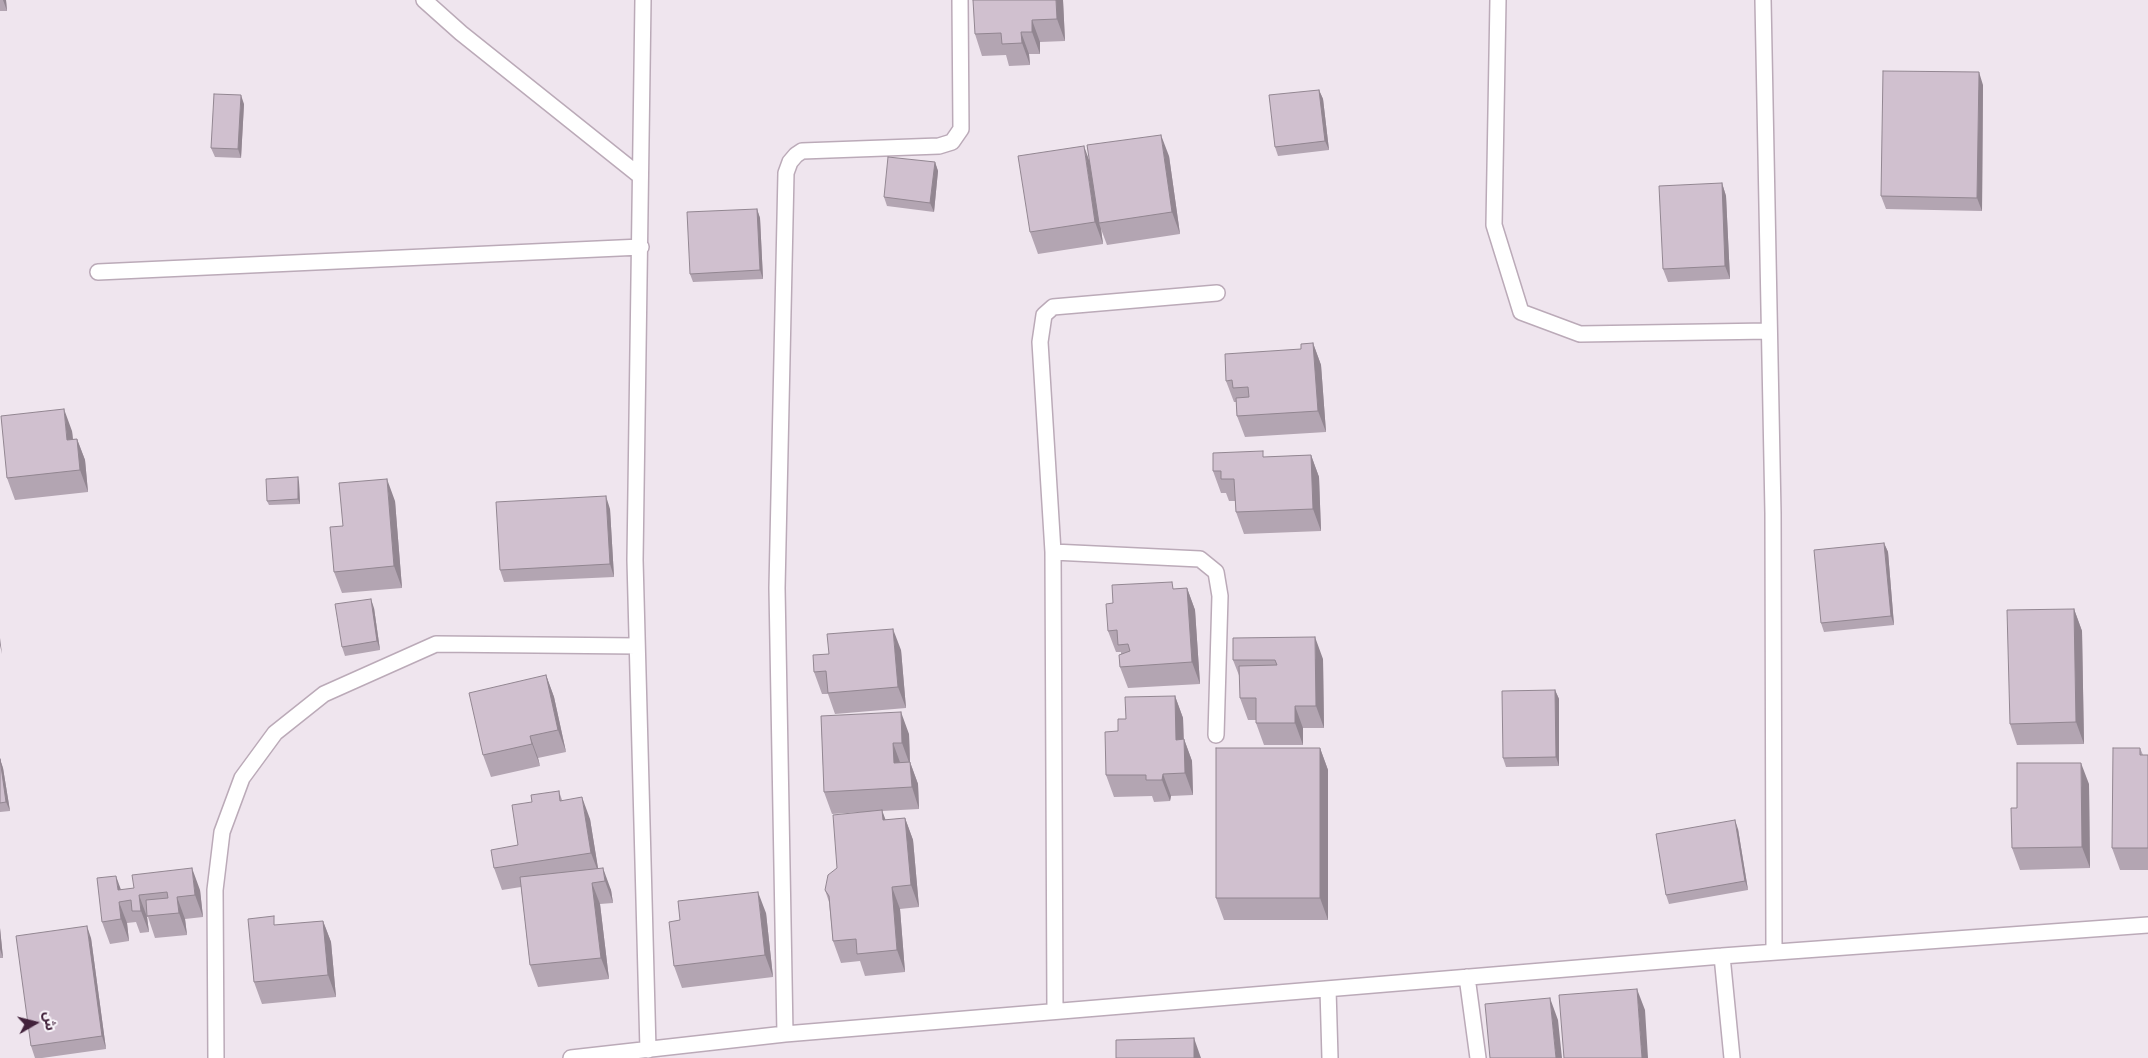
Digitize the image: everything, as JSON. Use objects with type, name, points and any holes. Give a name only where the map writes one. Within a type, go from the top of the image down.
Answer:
[{"type":"street","points":[[424,0],[461,33],[640,176]]},
{"type":"street","points":[[644,0],[635,560],[648,1050]]},
{"type":"street","points":[[785,1034],[777,588],[786,173],[790,162],[802,151],[939,146],[952,142],[961,129],[960,0]]},
{"type":"street","points":[[1498,0],[1494,225],[1521,312],[1580,334],[1769,332]]},
{"type":"street","points":[[1762,0],[1773,512],[1774,952]]},
{"type":"street","points":[[98,272],[641,247]]},
{"type":"street","points":[[1055,1012],[1053,552],[1040,342],[1044,315],[1052,307],[1217,293]]},
{"type":"street","points":[[1053,552],[1200,559],[1216,572],[1220,596],[1216,735]]},
{"type":"street","points":[[216,1058],[214,890],[222,832],[242,778],[274,733],[324,694],[436,644],[637,646]]},
{"type":"street","points":[[571,1058],[785,1034],[1722,956],[2148,925]]},
{"type":"street","points":[[1722,956],[1732,1058]]},
{"type":"street","points":[[1467,977],[1478,1058]]},
{"type":"street","points":[[1328,989],[1330,1058]]},
{"type":"building","points":[[973,0],[1056,0],[1057,19],[1032,20],[1032,32],[1021,32],[1022,43],[1002,44],[1001,33],[975,34]]},
{"type":"building","points":[[1883,71],[1979,72],[1977,198],[1881,196]]},
{"type":"building","points":[[1319,90],[1325,141],[1275,147],[1269,95]]},
{"type":"building","points":[[214,94],[241,95],[238,149],[211,148]]},
{"type":"building","points":[[1161,135],[1172,212],[1099,223],[1087,145]]},
{"type":"building","points":[[1084,146],[1095,222],[1030,232],[1018,156]]},
{"type":"building","points":[[888,157],[935,162],[930,203],[884,197]]},
{"type":"building","points":[[1722,183],[1725,266],[1663,269],[1659,186]]},
{"type":"building","points":[[757,209],[760,270],[690,274],[687,212]]},
{"type":"building","points":[[1313,343],[1318,411],[1237,416],[1236,398],[1249,397],[1248,387],[1233,388],[1232,380],[1226,381],[1225,354],[1301,349],[1301,344]]},
{"type":"building","points":[[64,409],[67,440],[77,439],[80,470],[7,478],[1,416]]},
{"type":"building","points":[[1263,451],[1263,457],[1311,455],[1313,509],[1236,512],[1234,479],[1221,479],[1221,471],[1213,471],[1213,453]]},
{"type":"building","points":[[298,477],[298,499],[267,501],[266,479]]},
{"type":"building","points":[[387,479],[394,566],[334,572],[330,527],[343,526],[339,483]]},
{"type":"building","points":[[606,496],[610,564],[500,570],[496,502]]},
{"type":"building","points":[[1884,543],[1891,616],[1821,623],[1814,550]]},
{"type":"building","points":[[1172,582],[1173,589],[1187,588],[1192,662],[1120,667],[1119,655],[1130,651],[1128,644],[1118,645],[1117,630],[1108,631],[1106,604],[1113,603],[1112,585]]},
{"type":"building","points":[[371,599],[377,641],[342,647],[335,604]]},
{"type":"building","points":[[2074,609],[2076,722],[2010,724],[2007,610]]},
{"type":"building","points":[[893,629],[898,687],[828,693],[826,671],[814,672],[813,655],[829,654],[827,634]]},
{"type":"building","points":[[1315,637],[1316,706],[1295,706],[1295,723],[1256,723],[1256,698],[1240,698],[1239,666],[1277,665],[1275,660],[1233,660],[1233,638]]},
{"type":"building","points":[[546,675],[558,730],[530,736],[532,744],[483,755],[469,693]]},
{"type":"building","points":[[1555,690],[1556,757],[1503,758],[1502,691]]},
{"type":"building","points":[[1175,696],[1176,740],[1184,739],[1185,773],[1163,774],[1162,780],[1146,780],[1146,775],[1106,775],[1105,732],[1118,731],[1118,719],[1126,719],[1125,697]]},
{"type":"building","points":[[901,712],[902,743],[893,743],[894,763],[910,762],[912,787],[824,792],[821,716]]},
{"type":"building","points":[[1216,748],[1320,748],[1320,898],[1216,898]]},
{"type":"building","points":[[2113,748],[2140,748],[2140,755],[2148,755],[2148,848],[2112,848]]},
{"type":"building","points":[[0,759],[6,802],[0,803]]},
{"type":"building","points":[[2017,763],[2081,763],[2082,847],[2012,848],[2011,808],[2017,808]]},
{"type":"building","points":[[559,791],[560,801],[582,797],[591,853],[494,868],[491,850],[518,845],[512,805],[532,802],[531,795]]},
{"type":"building","points":[[882,810],[883,820],[905,818],[911,885],[892,887],[897,950],[857,954],[856,939],[833,941],[829,896],[825,890],[828,875],[837,868],[833,815]]},
{"type":"building","points":[[1735,820],[1745,881],[1666,895],[1656,834]]},
{"type":"building","points":[[192,868],[195,895],[177,897],[179,913],[147,916],[146,900],[168,898],[167,892],[139,895],[141,911],[132,911],[131,900],[119,902],[121,919],[102,922],[97,878],[116,876],[118,890],[134,888],[132,875]]},
{"type":"building","points":[[603,868],[605,881],[592,883],[601,958],[530,965],[520,877]]},
{"type":"building","points":[[758,892],[765,955],[674,966],[669,922],[680,920],[678,901]]},
{"type":"building","points":[[274,916],[274,925],[323,921],[328,975],[254,982],[248,919]]},
{"type":"building","points":[[87,926],[102,1036],[31,1046],[16,936]]},
{"type":"building","points":[[1637,989],[1642,1058],[1564,1058],[1559,995]]},
{"type":"building","points":[[1550,998],[1556,1058],[1490,1058],[1485,1004]]},
{"type":"building","points":[[1194,1038],[1194,1058],[1116,1058],[1116,1040]]}]
